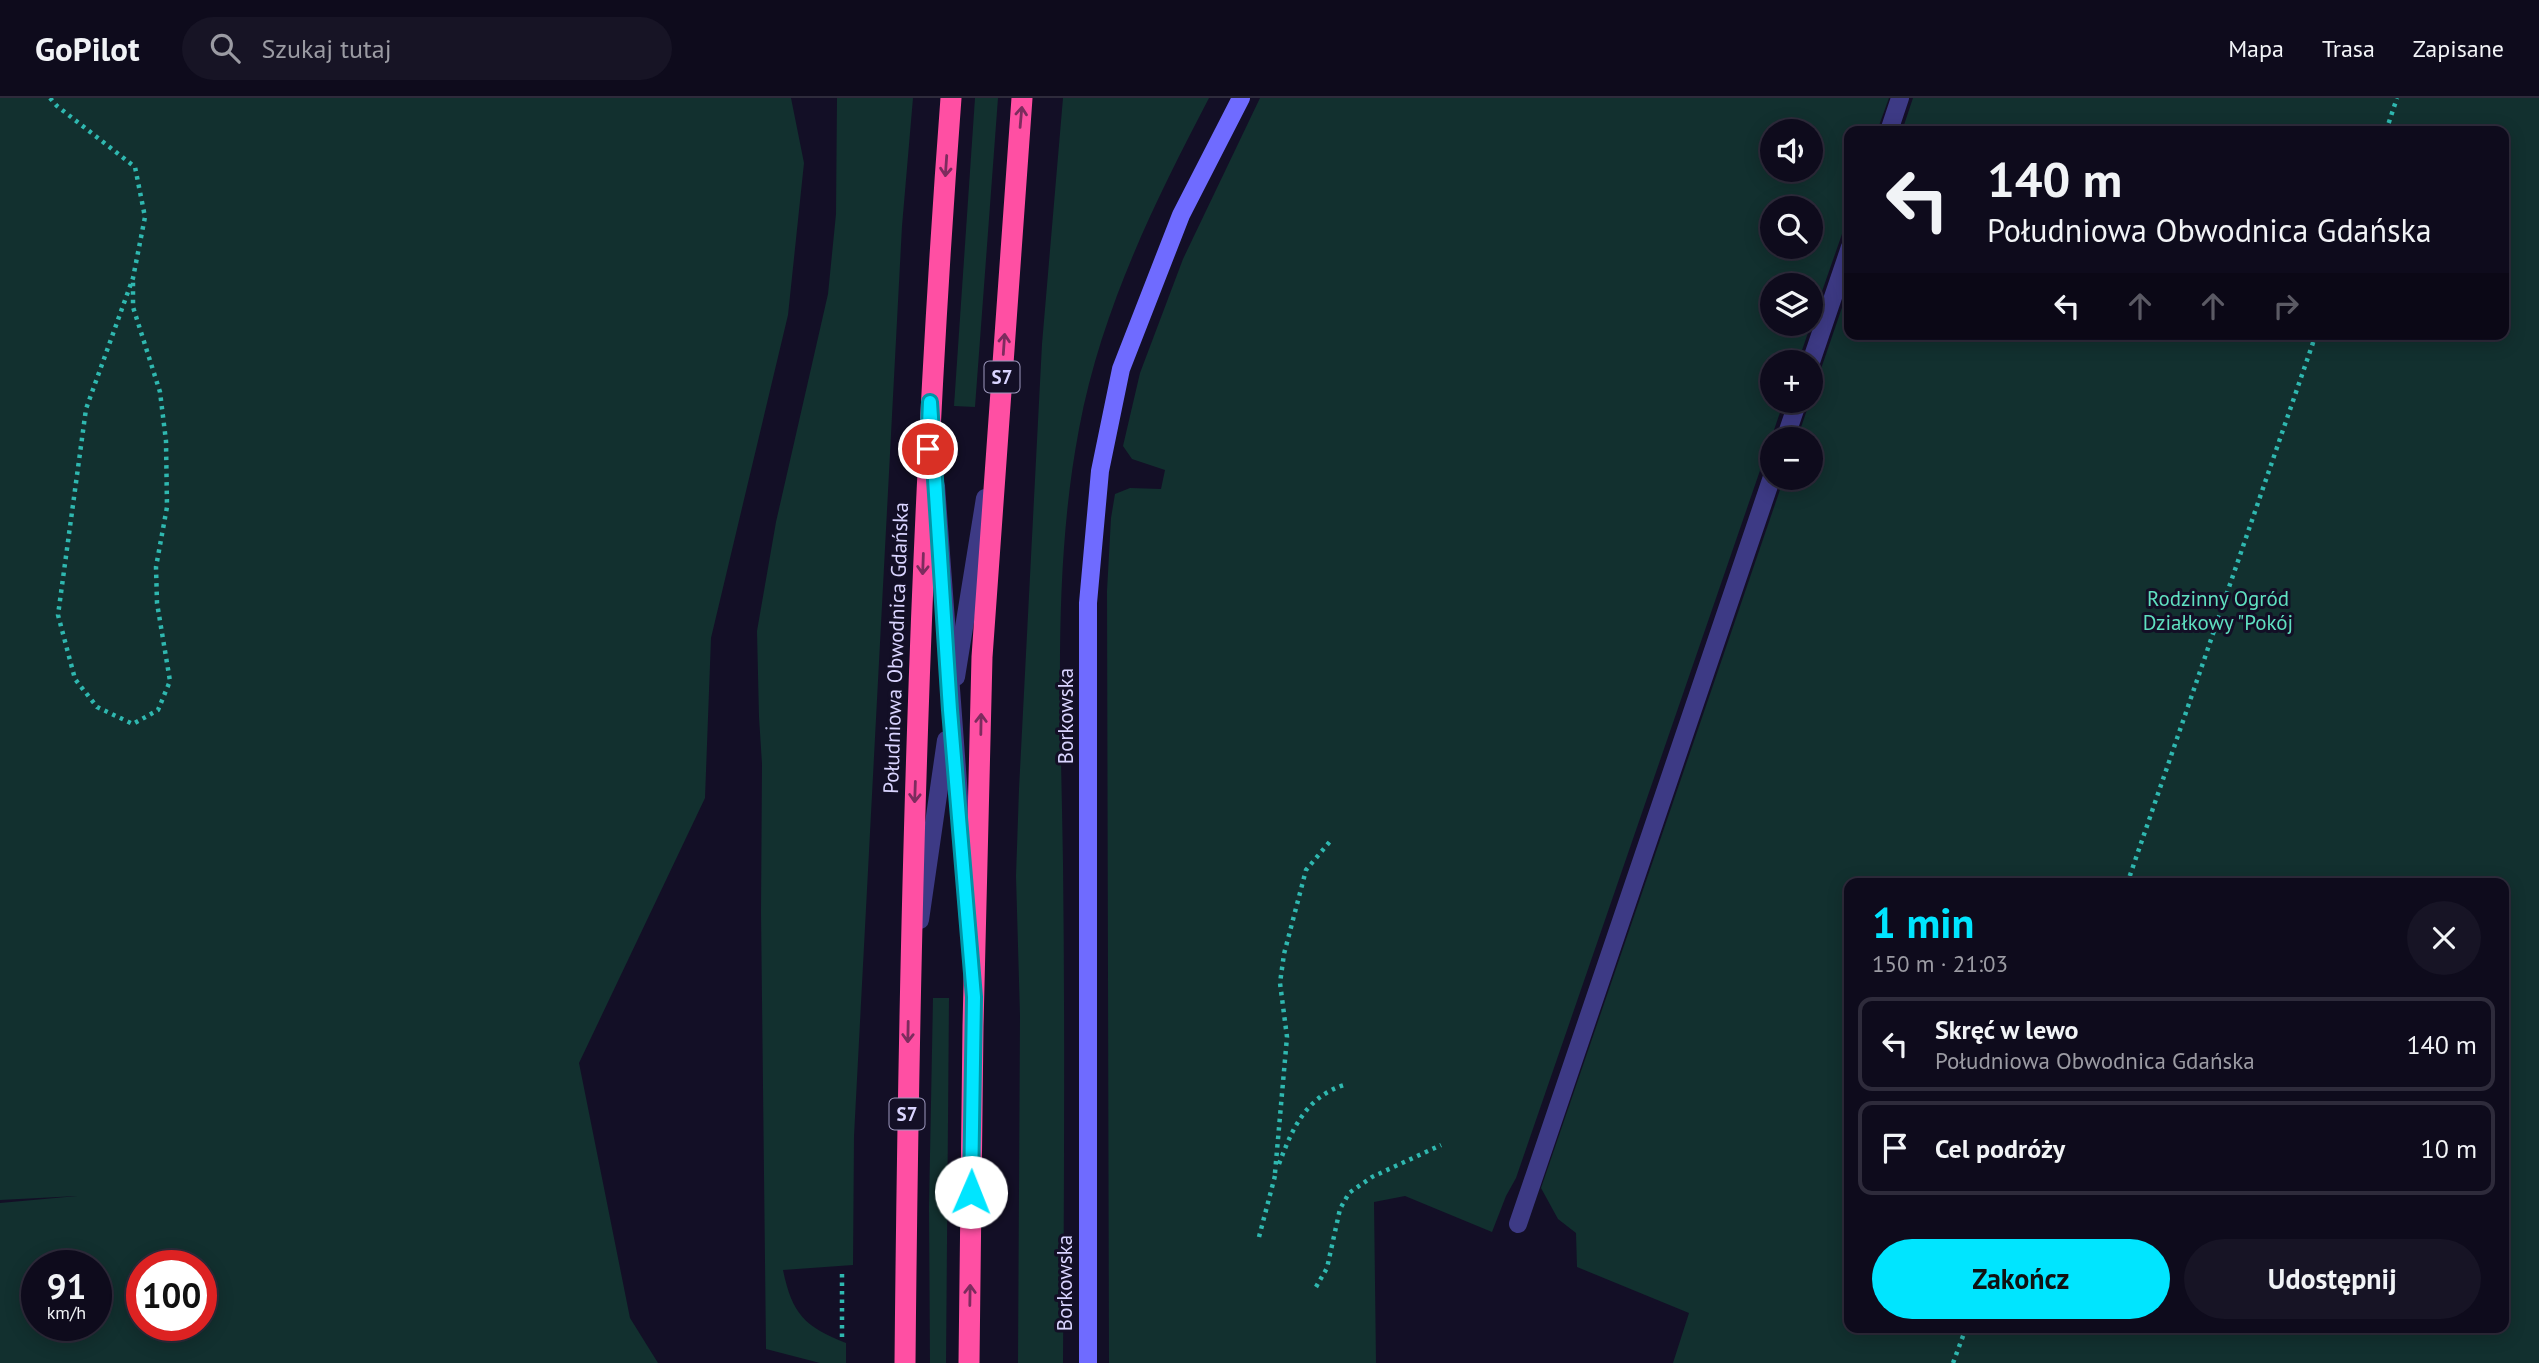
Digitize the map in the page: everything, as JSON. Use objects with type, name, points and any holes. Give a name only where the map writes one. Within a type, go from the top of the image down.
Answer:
[{"type":"highway","name":"Południowa Obwodnica Gdańska","points":[[909,996],[930,402],[951,98]]},
{"type":"highway","name":"S7","points":[[969,1363],[982,656],[1022,98]]},
{"type":"highway","name":"S7","points":[[905,1363],[909,996]]},
{"type":"street","name":"Borkowska","points":[[1088,1363],[1088,603],[1100,471],[1121,369],[1181,215],[1241,98]]},
{"type":"lane","points":[[1891,126],[1900,98]]},
{"type":"lane","points":[[1815,350],[1844,265]]},
{"type":"lane","points":[[930,402],[950,710],[974,997]]},
{"type":"lane","points":[[909,996],[950,710],[999,408]]},
{"type":"lane","points":[[1518,1224],[1768,490]]},
{"type":"path","points":[[50,98],[135,167],[145,218],[133,278],[86,409],[58,615],[75,679],[97,708],[133,724],[158,710],[170,681],[166,643],[157,603],[156,568],[167,507],[166,441],[160,392],[134,307],[133,278]]},
{"type":"path","points":[[2388,126],[2397,98]]},
{"type":"path","points":[[2129,878],[2314,340]]},
{"type":"path","points":[[1275,1173],[1287,1037],[1280,983],[1284,954],[1306,870],[1332,839]]},
{"type":"path","points":[[1259,1237],[1275,1173],[1289,1136],[1304,1112],[1326,1090],[1344,1085]]},
{"type":"path","points":[[1316,1287],[1327,1268],[1340,1209],[1349,1193],[1372,1177],[1441,1145]]},
{"type":"path","points":[[842,1272],[842,1337]]},
{"type":"path","points":[[1953,1363],[1964,1333]]},
{"type":"green space","points":[[0,98],[791,98],[804,163],[788,315],[711,638],[705,798],[579,1063],[630,1318],[658,1363],[0,1363],[0,1203],[77,1196],[0,1200]]},
{"type":"green space","points":[[837,98],[913,98],[902,226],[854,1136],[853,1265],[783,1270],[791,1298],[803,1317],[820,1331],[846,1343],[846,1363],[820,1363],[766,1349],[762,764],[757,631],[776,522],[828,294],[836,214]]},
{"type":"green space","points":[[975,98],[998,98],[975,407],[954,406]]},
{"type":"green space","points":[[1063,98],[1209,98],[1149,218],[1115,300],[1089,385],[1070,483],[1060,645],[1064,988],[1063,1363],[1018,1363],[1020,1016],[1016,876],[1019,789],[1042,344]]},
{"type":"green space","points":[[1260,98],[1889,98],[1879,126],[1844,126],[1844,228],[1823,289],[1823,273],[1760,273],[1760,336],[1807,336],[1802,350],[1760,350],[1760,413],[1780,413],[1775,427],[1760,427],[1760,471],[1516,1178],[1492,1232],[1405,1196],[1374,1202],[1376,1363],[1109,1363],[1107,591],[1111,518],[1115,494],[1130,488],[1161,489],[1165,470],[1132,459],[1123,446],[1140,373],[1183,259]]},
{"type":"green space","name":"Rodzinny Ogród Działkowy \"Pokój","points":[[1913,98],[2539,98],[2539,1363],[1673,1363],[1689,1313],[1577,1267],[1576,1233],[1558,1219],[1541,1188],[1780,490],[1823,490],[1823,427],[1801,427],[1806,413],[1823,413],[1823,363],[1844,302],[1844,340],[2509,340],[2509,126],[1904,126]]},
{"type":"green space","points":[[933,998],[949,998],[946,1363],[930,1363],[929,1207]]},
{"type":"route","points":[[928,449],[930,402],[950,710],[974,997],[971,1192]]}]
